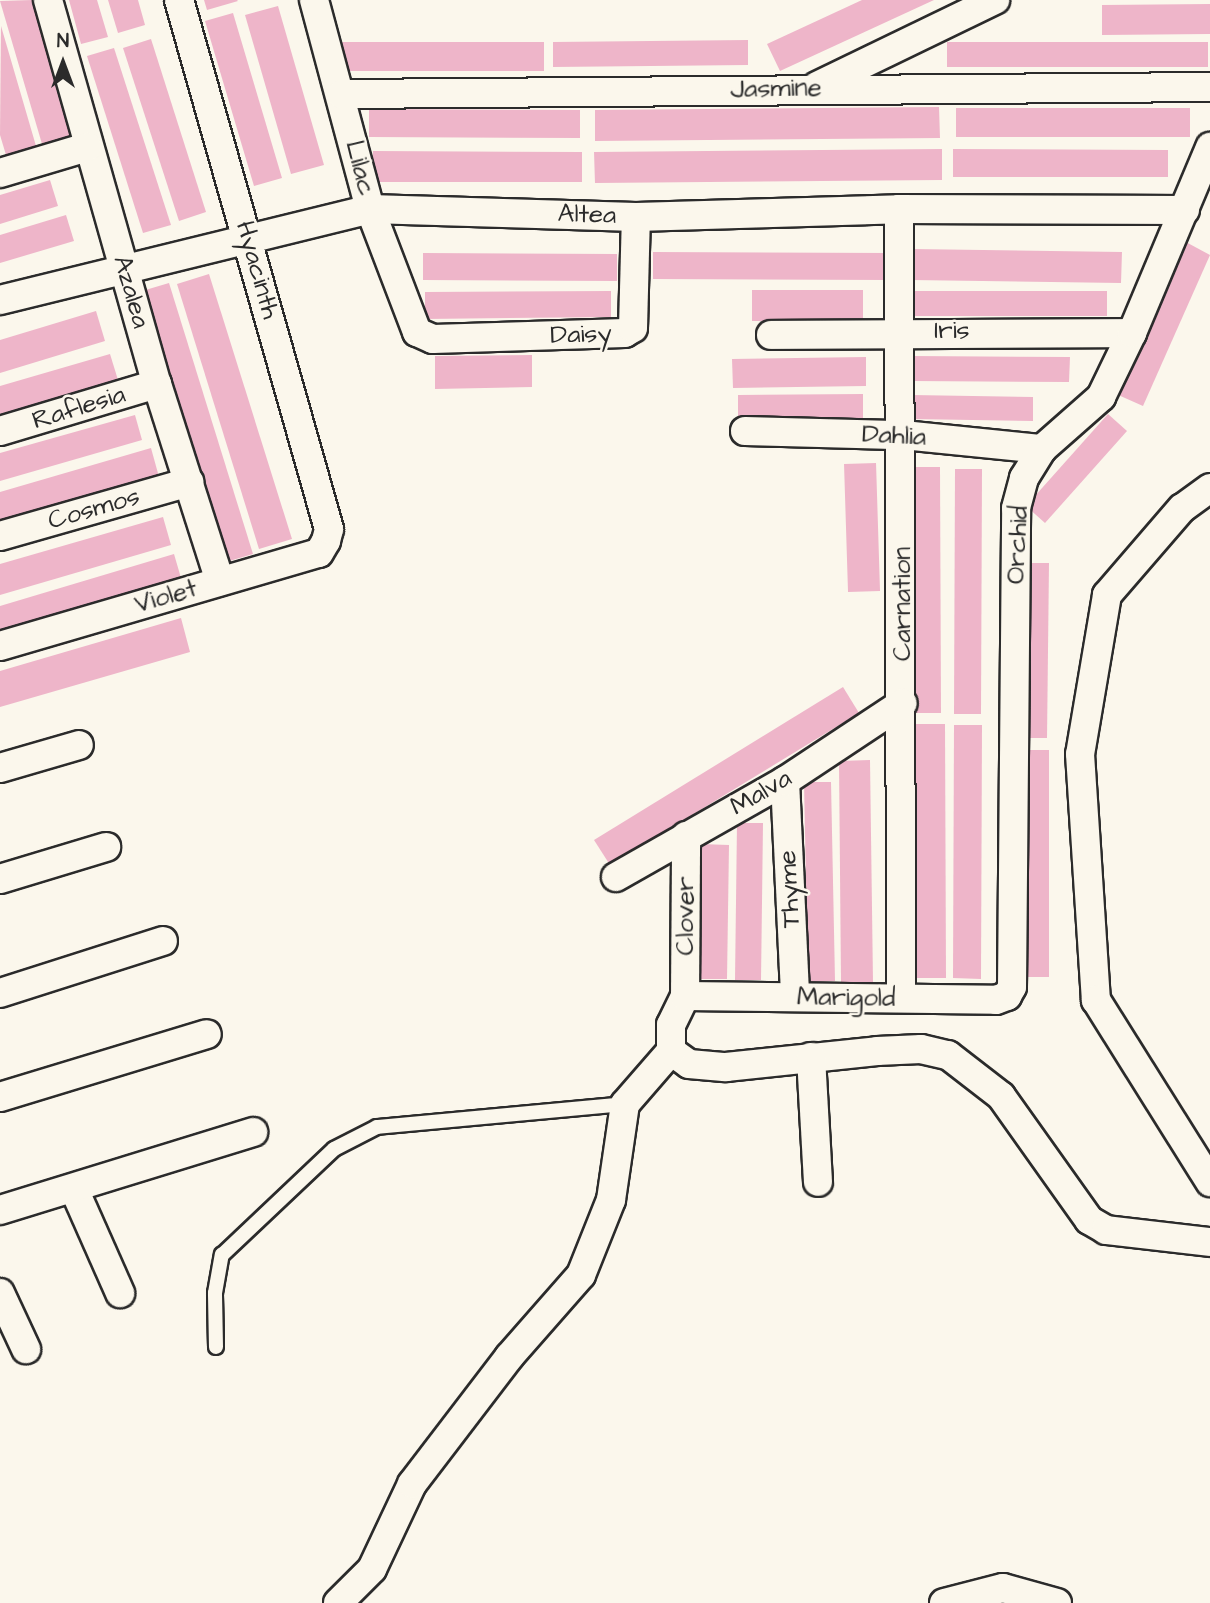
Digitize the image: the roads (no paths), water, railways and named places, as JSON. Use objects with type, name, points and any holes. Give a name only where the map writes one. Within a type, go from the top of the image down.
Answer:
[{"type":"street","name":"Azalea","points":[[48,0],[87,147],[157,384],[220,581]]},
{"type":"street","name":"Hyacinth","points":[[179,0],[329,529],[327,541]]},
{"type":"street","name":"Lilac","points":[[314,0],[342,94],[370,209],[417,332]]},
{"type":"street","points":[[812,88],[995,0]]},
{"type":"street","name":"Jasmine","points":[[342,94],[812,88],[1210,87]]},
{"type":"street","points":[[0,173],[87,147]]},
{"type":"street","name":"Orchid","points":[[1007,996],[1012,987],[1016,508],[1024,478],[1042,449],[1101,397],[1132,333],[1210,147]]},
{"type":"street","name":"Altea","points":[[0,300],[124,266],[370,209],[636,217],[899,209],[1185,210]]},
{"type":"street","name":"Carnation","points":[[899,209],[903,435],[901,998]]},
{"type":"street","name":"Daisy","points":[[417,332],[433,339],[625,333],[634,328],[636,217]]},
{"type":"street","name":"Iris","points":[[771,335],[901,331],[1132,333]]},
{"type":"street","name":"Raflesia","points":[[0,431],[157,384]]},
{"type":"street","name":"Dahlia","points":[[745,431],[903,435],[1042,449]]},
{"type":"street","name":"Cosmos","points":[[0,536],[188,482]]},
{"type":"street","points":[[1210,488],[1182,508],[1107,595],[1080,754],[1096,1000],[1210,1182]]},
{"type":"street","name":"Violet","points":[[0,646],[319,553],[327,541]]},
{"type":"street","name":"Malva","points":[[616,877],[785,781],[903,703]]},
{"type":"street","points":[[0,768],[79,745]]},
{"type":"street","name":"Thyme","points":[[785,781],[795,997]]},
{"type":"street","name":"Clover","points":[[685,996],[686,836]]},
{"type":"street","points":[[0,879],[106,847]]},
{"type":"street","points":[[0,993],[163,941]]},
{"type":"street","points":[[338,1603],[372,1569],[412,1484],[509,1357],[581,1275],[611,1200],[625,1104],[671,1051],[671,1025],[685,996]]},
{"type":"street","name":"Marigold","points":[[685,996],[996,1000],[1007,996]]},
{"type":"street","points":[[0,1097],[207,1034]]},
{"type":"street","points":[[671,1051],[689,1064],[726,1067],[811,1057],[921,1049],[948,1055],[1000,1096],[1089,1220],[1106,1230],[1210,1242]]},
{"type":"street","points":[[811,1057],[818,1182]]},
{"type":"street","points":[[0,1210],[253,1132]]},
{"type":"street","points":[[74,1189],[120,1293]]},
{"type":"street","points":[[0,1293],[26,1349]]},
{"type":"street","points":[[944,1603],[1003,1588],[1057,1603]]},
{"type":"lane","points":[[216,1347],[215,1293],[222,1255],[334,1149],[377,1127],[625,1104]]}]
